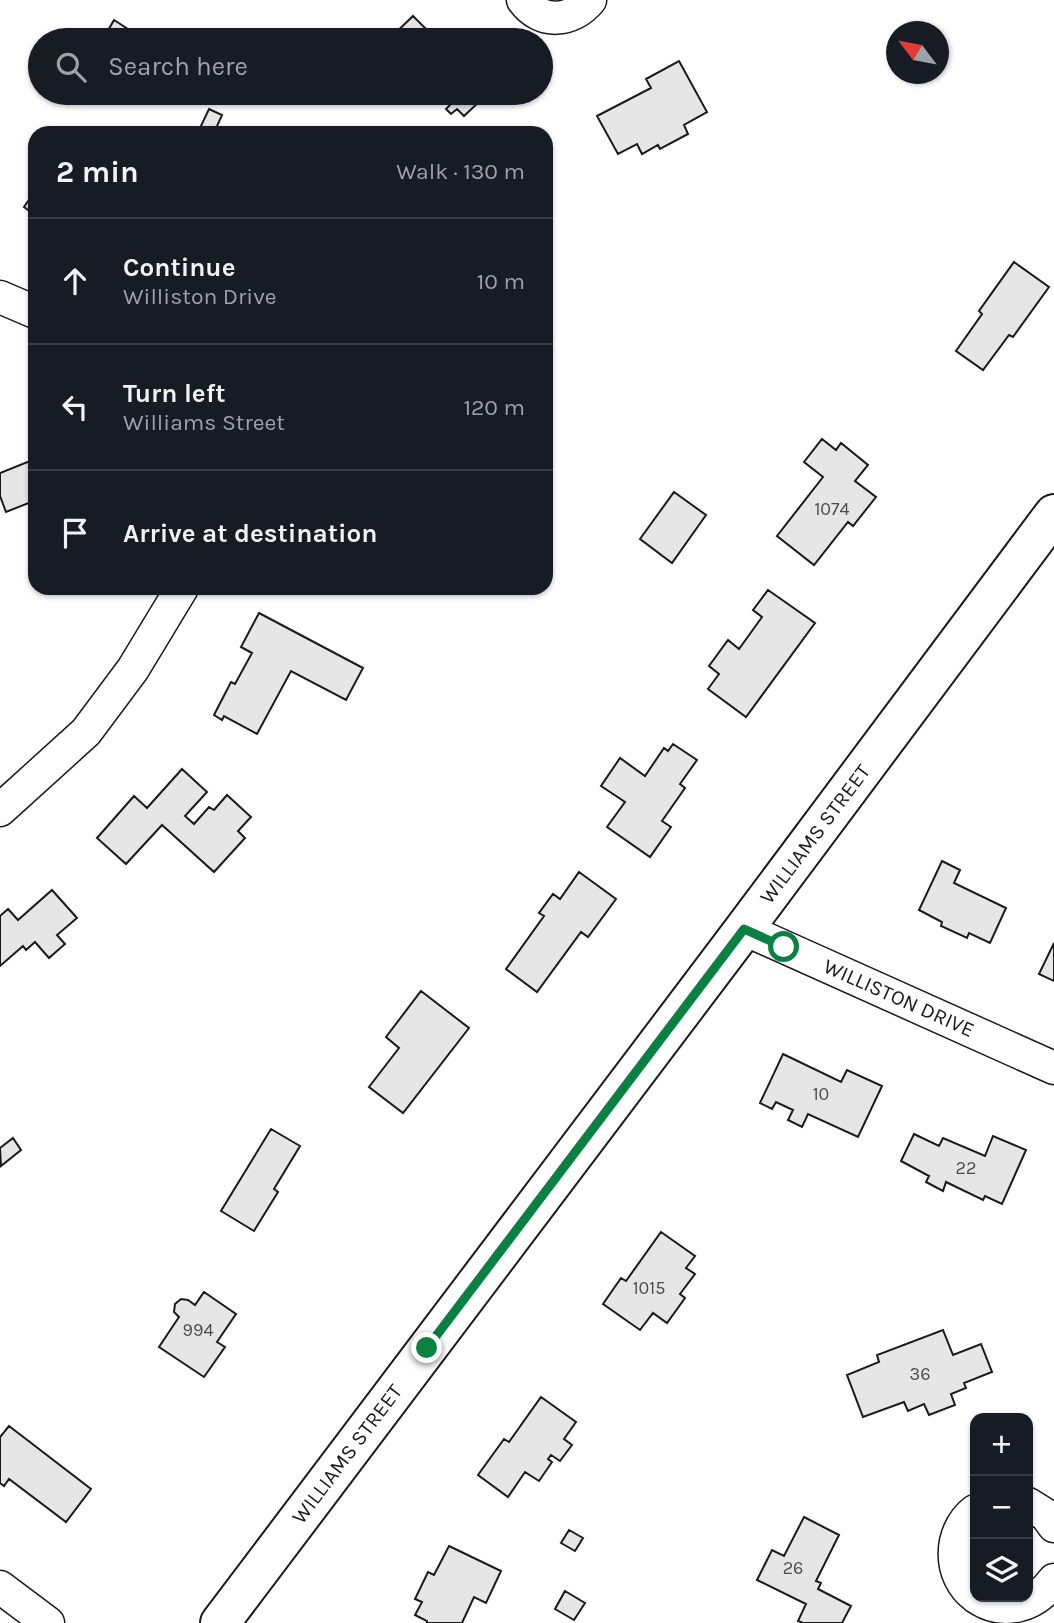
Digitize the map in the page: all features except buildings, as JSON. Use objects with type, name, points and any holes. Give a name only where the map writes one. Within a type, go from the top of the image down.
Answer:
[{"type":"main road","name":"WILLIAMS STREET","points":[[220,1623],[1054,514]]},
{"type":"street","points":[[523,0],[534,12],[551,18],[576,13],[590,0]]},
{"type":"street","points":[[0,297],[28,309]]},
{"type":"street","points":[[0,810],[66,752],[94,722],[133,669],[178,595]]},
{"type":"street","name":"WILLISTON DRIVE","points":[[744,929],[1054,1068]]},
{"type":"street","points":[[1033,1507],[1046,1515],[1054,1526]]},
{"type":"street","points":[[970,1517],[961,1527],[954,1555],[962,1582],[970,1590]]},
{"type":"street","points":[[988,1602],[1011,1615],[1036,1599],[1054,1580]]},
{"type":"street","points":[[0,1587],[48,1623]]},
{"type":"route","points":[[427,1348],[744,929],[784,947]]}]
